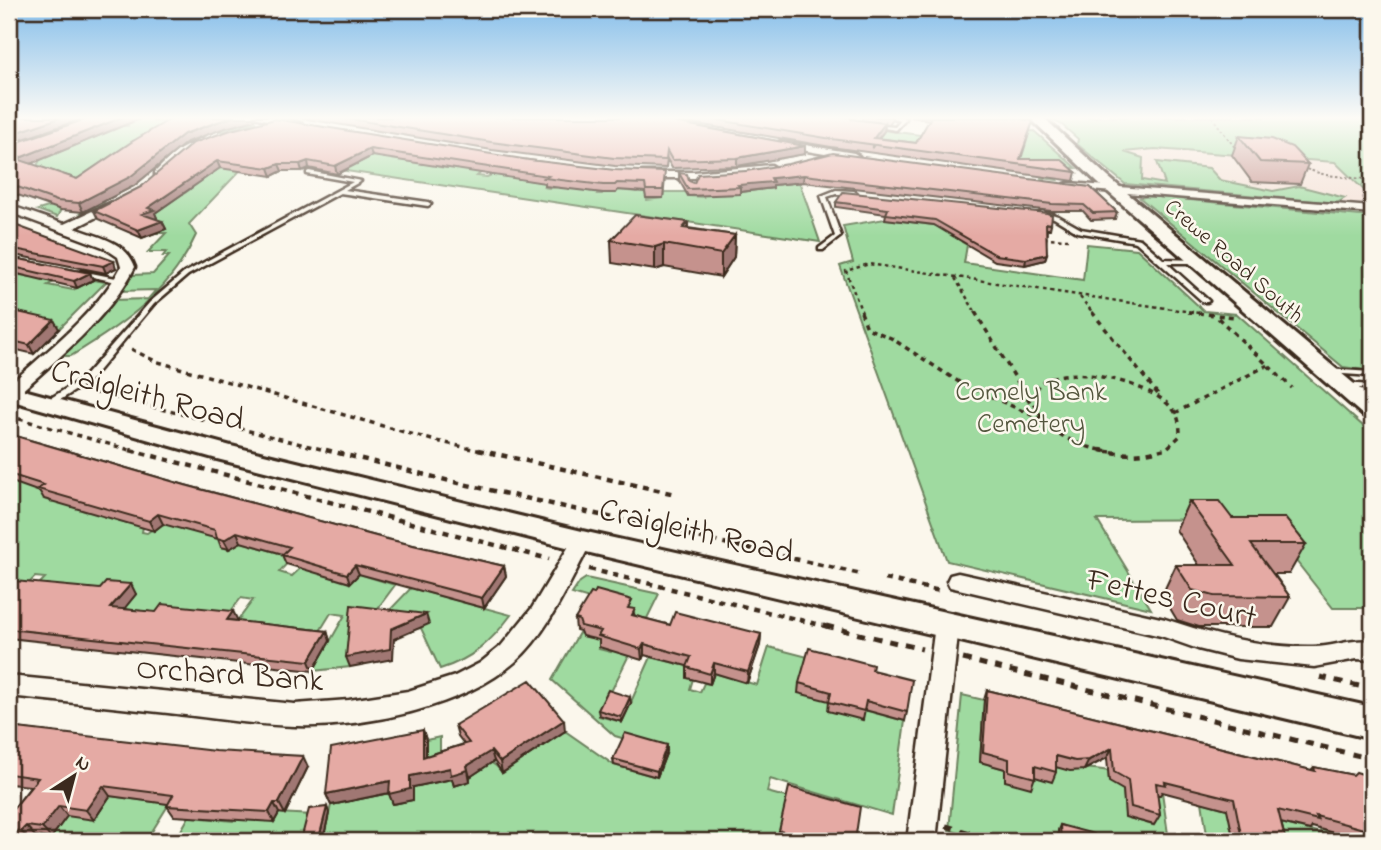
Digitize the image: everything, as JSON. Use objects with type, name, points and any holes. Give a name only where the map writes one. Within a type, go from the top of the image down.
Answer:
[{"type":"main road","name":"Crewe Road South","points":[[1076,157],[1372,411]]},
{"type":"main road","name":"Craigleith Road","points":[[9,393],[583,554],[947,625],[1372,723]]},
{"type":"street","points":[[146,184],[169,167],[176,157]]},
{"type":"street","points":[[810,160],[820,157]]},
{"type":"street","points":[[860,157],[871,158]]},
{"type":"street","points":[[631,174],[693,180],[779,167]]},
{"type":"street","points":[[1058,184],[1372,210]]},
{"type":"street","points":[[65,228],[127,197]]},
{"type":"street","points":[[9,208],[107,244],[124,255],[128,267],[121,281],[102,304],[9,393]]},
{"type":"street","name":"Orchard Bank","points":[[9,686],[295,715],[336,713],[418,698],[483,672],[510,652],[583,554]]},
{"type":"street","name":"Fettes Court","points":[[958,581],[1165,628],[1185,638],[1284,656],[1318,657],[1354,647],[1372,651]]},
{"type":"street","points":[[923,831],[947,625]]},
{"type":"lane","points":[[48,404],[86,380],[152,303],[186,274],[358,181],[309,173]]},
{"type":"lane","points":[[340,191],[428,204]]},
{"type":"lane","points":[[821,249],[838,236],[824,196],[836,192],[864,194]]},
{"type":"lane","points":[[1033,212],[1056,217],[1079,231],[1138,240],[1205,301]]},
{"type":"lane","points":[[1161,261],[1198,261]]},
{"type":"lane","points":[[71,271],[121,281]]},
{"type":"lane","points":[[1325,371],[1372,374]]},
{"type":"lane","points":[[1342,385],[1372,387]]},
{"type":"path","points":[[1296,167],[1326,176],[1372,180]]},
{"type":"path","points":[[1079,296],[1175,413],[1181,424],[1177,440],[1159,451],[1140,454],[1106,452],[1083,445],[1063,436],[1041,419],[962,384],[891,338],[867,328],[846,271],[869,264],[1217,316],[1264,316]]},
{"type":"path","points":[[955,278],[1041,419]]},
{"type":"path","points":[[1217,316],[1292,388]]},
{"type":"path","points":[[117,341],[155,361],[432,440],[675,494]]},
{"type":"path","points":[[1175,413],[1268,365]]},
{"type":"path","points":[[1033,408],[1032,397],[1036,387],[1046,380],[1069,374],[1088,374],[1119,380],[1139,387],[1164,401]]},
{"type":"path","points":[[83,390],[450,481],[860,574]]},
{"type":"path","points":[[9,416],[554,560]]},
{"type":"path","points":[[583,554],[920,649]]},
{"type":"path","points":[[958,657],[1372,759]]},
{"type":"path","points":[[923,831],[997,841]]},
{"type":"shaded area","points":[[1092,157],[1372,157],[1372,206],[1125,184]]},
{"type":"green space","points":[[37,157],[156,157],[95,203],[105,203],[79,217],[86,202],[64,204],[57,217],[38,210],[65,202],[24,169],[43,166],[12,168],[37,166],[40,160],[23,162]]},
{"type":"green space","points":[[225,157],[399,157],[446,168],[460,163],[455,166],[458,169],[483,171],[477,176],[487,177],[496,173],[523,177],[521,179],[549,183],[544,187],[546,188],[563,184],[594,188],[592,191],[600,188],[597,194],[602,194],[605,189],[615,193],[618,190],[637,192],[643,183],[648,183],[645,192],[647,200],[663,198],[664,192],[686,192],[689,196],[703,197],[700,190],[725,192],[738,186],[742,190],[751,187],[772,188],[771,185],[785,183],[778,176],[785,175],[799,181],[820,242],[253,157],[189,224],[196,235],[186,255],[159,290],[109,332],[71,356],[63,356],[112,300],[148,299],[156,290],[119,291],[133,275],[153,274],[169,256],[163,256],[166,252],[148,252],[166,233],[155,233],[164,229],[145,222],[156,218],[126,224],[130,215],[142,216],[167,201],[156,200],[185,193],[189,190],[177,189],[184,185],[176,185],[193,184],[205,173],[183,173],[188,169],[220,168],[208,167],[212,162],[220,162]]},
{"type":"green space","points":[[957,157],[1063,157],[1076,168],[1047,168],[1057,180],[1041,178],[1043,170]]},
{"type":"green space","points":[[1092,157],[1143,158],[1142,180],[1165,184],[1157,162],[1209,168],[1220,180],[1273,191],[1299,186],[1345,198],[1337,203],[1125,184]]},
{"type":"green space","points":[[1261,157],[1372,157],[1372,198],[1335,162]]},
{"type":"green space","points":[[1148,196],[1372,217],[1372,371],[1343,367],[1140,198]]},
{"type":"green space","name":"Comely Bank Cemetery","points":[[885,219],[965,229],[962,242],[967,245],[964,263],[1083,280],[1087,244],[1137,249],[1204,311],[1237,314],[1372,434],[1372,608],[1333,608],[1263,519],[1097,520],[1151,609],[947,561],[840,266],[853,262],[843,226]]},
{"type":"green space","points":[[32,267],[20,275],[31,277],[43,272],[68,275],[48,285],[73,290],[93,280],[106,282],[50,338],[58,325],[50,323],[9,328],[9,273],[15,274]]},
{"type":"green space","points":[[9,481],[54,489],[44,499],[52,502],[66,493],[89,499],[76,508],[87,512],[100,503],[143,527],[142,532],[147,533],[180,510],[240,508],[221,547],[229,549],[241,542],[293,557],[279,572],[292,576],[308,561],[350,583],[359,574],[395,585],[378,608],[390,610],[411,588],[511,615],[480,648],[462,660],[440,669],[421,628],[353,634],[350,667],[313,671],[345,615],[331,613],[315,639],[231,630],[253,600],[241,598],[224,620],[9,615],[45,578],[35,577],[9,603]]},
{"type":"green space","points":[[586,578],[659,594],[599,716],[622,722],[651,657],[691,667],[693,679],[690,689],[700,692],[704,683],[710,684],[714,673],[757,685],[769,647],[808,657],[830,701],[862,720],[864,710],[905,721],[892,815],[770,779],[767,792],[811,804],[779,841],[310,841],[323,840],[331,805],[394,791],[413,800],[413,787],[426,784],[426,740],[440,737],[440,762],[474,757],[489,762],[503,773],[565,731],[614,765],[657,777],[667,751],[615,736],[552,680],[579,633],[603,639],[599,649],[611,652],[616,643],[603,603],[572,594]]},
{"type":"green space","points":[[962,695],[984,700],[980,762],[1031,776],[1052,766],[1108,771],[1109,781],[1123,790],[1126,817],[1153,825],[1150,793],[1162,792],[1169,841],[987,841],[949,830]]},
{"type":"green space","points":[[84,793],[94,820],[110,796],[169,804],[146,841],[30,841]]},
{"type":"green space","points":[[1202,802],[1233,811],[1230,824],[1234,841],[1208,841]]},
{"type":"green space","points":[[1313,802],[1358,828],[1372,831],[1372,841],[1276,841],[1265,819],[1321,833]]},
{"type":"green space","points":[[195,806],[203,818],[233,821],[239,810],[274,822],[279,813],[312,815],[305,841],[175,841]]},
{"type":"building","points":[[9,157],[23,157],[17,159],[77,179],[110,157],[156,157],[130,177],[79,203],[57,201],[9,184]]},
{"type":"building","points":[[177,157],[354,157],[335,166],[308,161],[300,164],[279,164],[269,168],[217,161],[148,208],[154,210],[142,214],[162,221],[138,230],[94,211],[141,187]]},
{"type":"building","points":[[421,157],[508,157],[615,170],[665,172],[663,190],[646,190],[645,184],[603,185],[544,178],[548,176]]},
{"type":"building","points":[[604,157],[666,157],[666,160]]},
{"type":"building","points":[[670,157],[745,157],[737,158],[672,160]]},
{"type":"building","points":[[818,157],[861,157],[1090,187],[1117,212],[1093,213],[1084,205],[1052,204],[804,175],[771,178],[773,182],[738,185],[740,187],[688,189],[679,173],[687,174],[689,181],[694,183],[698,174],[746,171]]},
{"type":"building","points":[[963,157],[1061,159],[1076,172]]},
{"type":"building","points":[[1256,157],[1301,157],[1308,164],[1260,162]]},
{"type":"building","points":[[843,192],[1047,213],[1052,215],[1051,224],[1046,223],[1047,254],[1026,259],[996,255],[935,220],[886,214],[888,209],[836,202]]},
{"type":"building","points":[[635,215],[688,222],[683,228],[735,235],[721,254],[664,244],[655,247],[611,240]]},
{"type":"building","points":[[9,223],[114,261],[103,266],[9,248]]},
{"type":"building","points":[[9,257],[90,273],[74,281],[9,266]]},
{"type":"building","points":[[9,310],[54,320],[29,345],[9,340]]},
{"type":"building","points":[[9,434],[387,539],[504,566],[482,598],[355,565],[347,574],[282,555],[290,547],[237,532],[224,540],[217,538],[215,530],[158,514],[149,521],[38,489],[44,485],[9,474]]},
{"type":"building","points":[[1189,501],[1219,501],[1232,518],[1285,518],[1306,544],[1251,544],[1290,597],[1214,596],[1192,590],[1176,565],[1235,565]]},
{"type":"building","points":[[14,581],[100,589],[106,582],[131,584],[110,608],[156,612],[162,604],[233,611],[227,620],[327,631],[309,661],[9,629],[9,584]]},
{"type":"building","points":[[596,590],[632,600],[628,608],[635,609],[632,615],[670,625],[675,612],[761,634],[748,672],[714,663],[710,674],[687,667],[691,657],[644,644],[641,649],[598,636],[601,631],[581,626],[579,620],[575,619],[591,593],[594,594]]},
{"type":"building","points":[[351,605],[426,614],[391,629],[390,649],[346,657]]},
{"type":"building","points":[[809,648],[873,665],[872,670],[912,680],[907,712],[866,701],[864,711],[829,702],[831,692],[799,683]]},
{"type":"building","points":[[530,680],[564,720],[500,762],[491,751],[467,766],[468,770],[451,775],[450,768],[410,776],[410,789],[389,794],[390,781],[326,794],[331,748],[423,730],[423,757],[469,743],[455,725]]},
{"type":"building","points":[[608,690],[630,697],[621,717],[598,710]]},
{"type":"building","points":[[987,690],[1315,771],[1314,767],[1353,775],[1356,772],[1372,777],[1372,819],[1366,818],[1371,831],[1316,816],[1318,820],[1278,810],[1285,838],[1263,832],[1265,840],[1241,834],[1234,799],[1165,782],[1166,785],[1156,783],[1160,815],[1131,807],[1128,780],[1114,772],[1112,748],[1089,760],[1075,761],[1056,756],[1056,772],[1035,766],[1035,778],[1009,771],[1009,759],[983,752]]},
{"type":"building","points":[[9,727],[215,751],[303,756],[279,803],[274,803],[269,812],[167,806],[173,795],[103,786],[86,810],[59,806],[42,828],[26,826],[21,831],[9,830],[9,814],[38,778],[9,774]]},
{"type":"building","points":[[625,733],[667,745],[657,771],[613,759]]},
{"type":"building","points":[[789,787],[860,807],[855,841],[782,841],[784,832],[779,831]]},
{"type":"building","points":[[327,807],[320,834],[302,836],[309,809]]},
{"type":"building","points":[[1060,825],[1094,834],[1095,841],[1061,841]]}]
